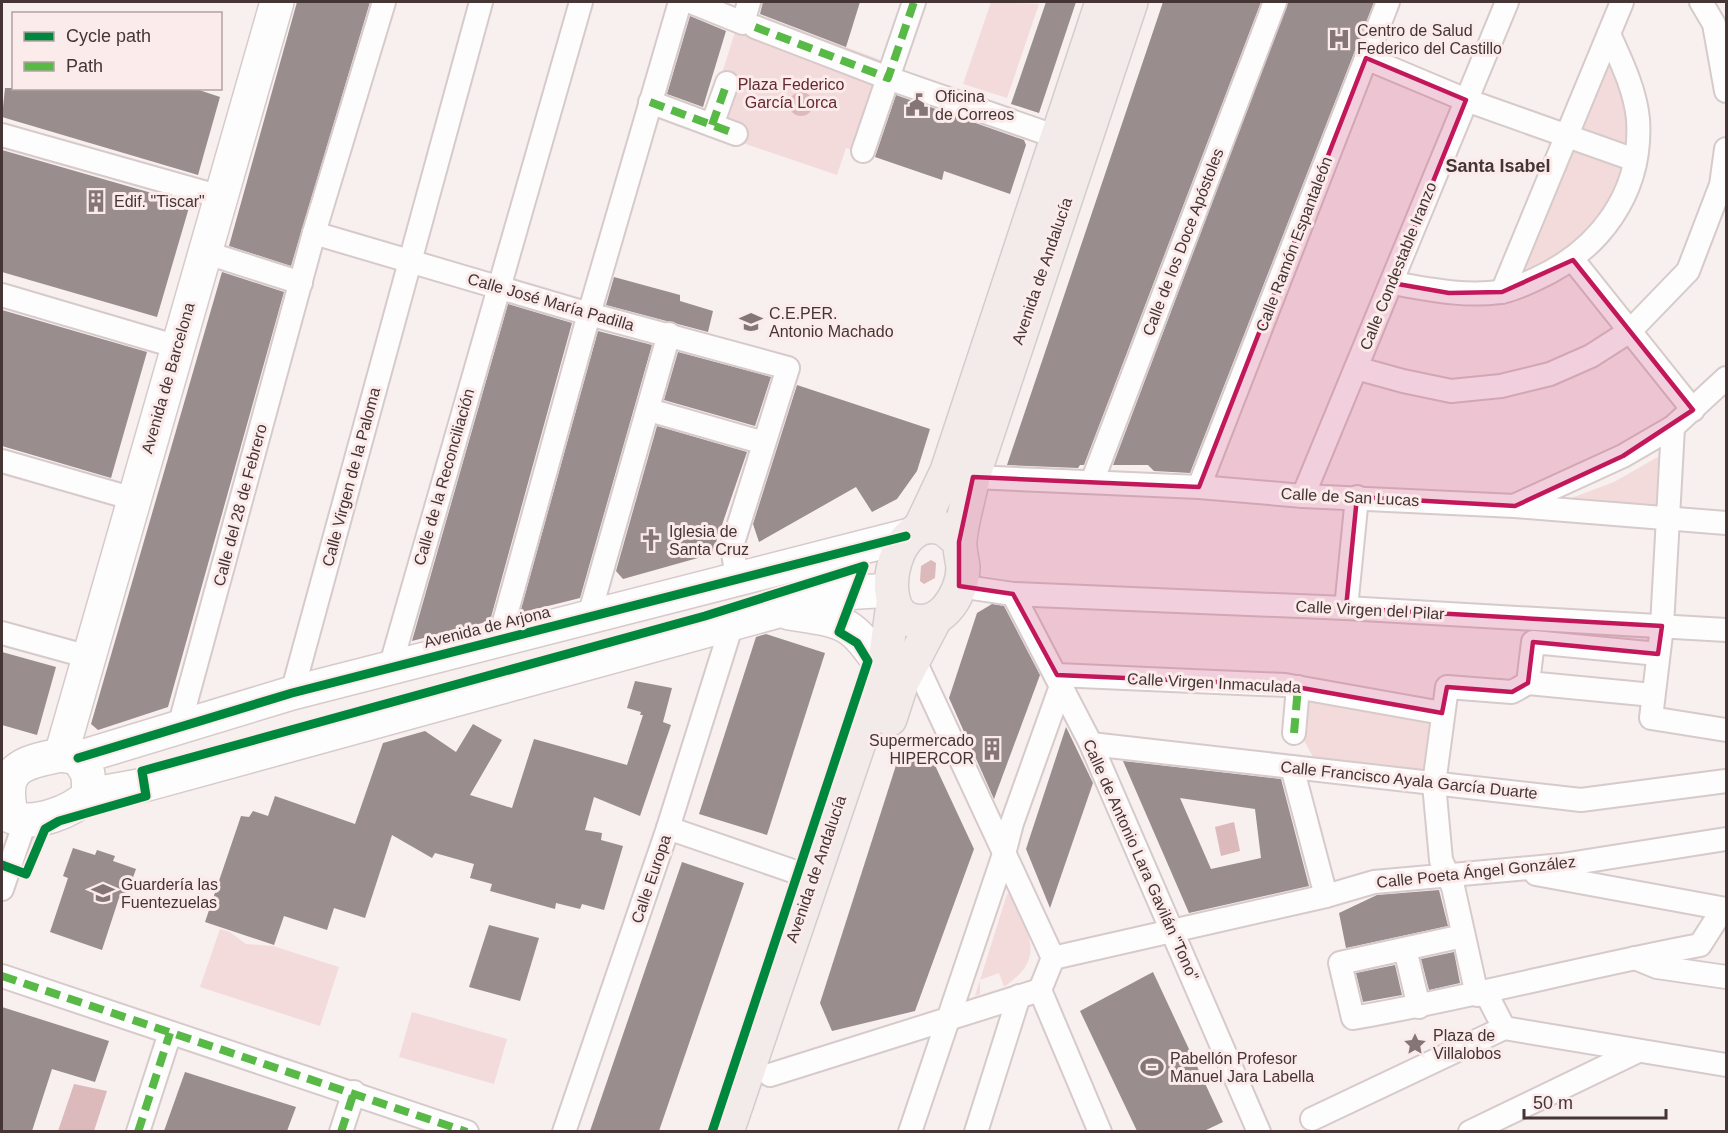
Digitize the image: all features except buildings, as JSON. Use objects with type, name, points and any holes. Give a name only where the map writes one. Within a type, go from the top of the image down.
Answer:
[{"type":"main road","name":"Avenida de Andalucía","points":[[914,531],[947,471],[1102,2]]},
{"type":"main road","name":"Avenida de Andalucía","points":[[959,542],[974,477],[1131,2]]},
{"type":"main road","points":[[942,528],[959,542],[963,568],[960,586],[950,606],[935,619],[918,622],[904,617],[892,597],[893,569],[914,531],[942,528]]},
{"type":"main road","name":"Avenida de Andalucía","points":[[728,1131],[884,669],[892,597]]},
{"type":"main road","name":"Avenida de Andalucía","points":[[752,1131],[902,682],[935,619]]},
{"type":"street","name":"Avenida de Barcelona","points":[[69,756],[89,657],[277,2]]},
{"type":"street","name":"Calle del 28 de Febrero","points":[[179,728],[314,233],[384,2]]},
{"type":"street","name":"Calle Virgen de la Paloma","points":[[292,693],[481,2]]},
{"type":"street","name":"Calle de la Reconciliación","points":[[390,668],[581,2]]},
{"type":"street","points":[[499,640],[589,314],[680,2]]},
{"type":"street","points":[[691,2],[749,17],[888,78],[1057,137]]},
{"type":"street","points":[[863,151],[914,2]]},
{"type":"street","name":"Calle de los Doce Apóstoles","points":[[1092,482],[1275,2]]},
{"type":"street","name":"Calle Ramón Espantaleón","points":[[1199,487],[1388,2]]},
{"type":"street","name":"Calle Condestable Iranzo","points":[[1303,496],[1507,2]]},
{"type":"street","points":[[1502,292],[1622,2]]},
{"type":"street","points":[[1701,2],[1714,24],[1726,91]]},
{"type":"street","points":[[1392,283],[1449,293],[1502,292],[1573,260],[1619,207],[1638,145],[1635,107],[1627,77],[1609,34]]},
{"type":"street","points":[[1366,58],[1466,100],[1635,160]]},
{"type":"street","points":[[712,125],[726,83]]},
{"type":"street","points":[[650,102],[736,134]]},
{"type":"street","points":[[2,135],[221,197]]},
{"type":"street","points":[[1356,368],[1451,391],[1501,387],[1550,374],[1591,356],[1630,331],[1688,271],[1721,185],[1726,149]]},
{"type":"street","name":"Calle José María Padilla","points":[[314,233],[589,314],[788,368],[764,443]]},
{"type":"street","points":[[204,252],[301,283]]},
{"type":"street","points":[[1573,260],[1693,410]]},
{"type":"street","points":[[2,295],[178,347]]},
{"type":"street","points":[[589,616],[669,334]]},
{"type":"street","points":[[1515,506],[1623,456],[1673,427],[1726,378]]},
{"type":"street","points":[[649,410],[764,443],[732,546],[737,579]]},
{"type":"street","points":[[1673,427],[1662,626],[1651,718],[1726,725]]},
{"type":"street","points":[[2,461],[134,499]]},
{"type":"street","name":"Calle de San Lucas","points":[[974,477],[1199,487],[1303,496],[1515,506],[1726,523]]},
{"type":"street","points":[[1346,608],[1357,497]]},
{"type":"street","name":"Avenida de Arjona","points":[[3,779],[13,767],[69,756],[179,728],[292,693],[737,579],[914,531]]},
{"type":"street","name":"Calle Virgen del Pilar","points":[[960,586],[1013,594],[1346,608],[1726,630]]},
{"type":"street","points":[[13,820],[65,811],[79,804],[89,795],[144,785],[844,593],[892,597]]},
{"type":"street","name":"Calle de Antonio Lara Gavilán \"Tono\"","points":[[1013,594],[1091,744],[1259,1131]]},
{"type":"street","points":[[778,612],[837,620],[857,632],[884,669]]},
{"type":"street","name":"Calle Europa","points":[[564,1131],[668,828],[732,624]]},
{"type":"street","points":[[2,633],[89,657]]},
{"type":"street","points":[[1528,683],[1533,642],[1658,654]]},
{"type":"street","points":[[914,659],[1053,958],[1029,993],[976,1131]]},
{"type":"street","points":[[910,1131],[1004,854],[1059,681]]},
{"type":"street","name":"Calle Virgen Inmaculada","points":[[1059,681],[1298,687],[1442,713]]},
{"type":"street","points":[[1504,1028],[1482,994],[1463,936],[1449,874],[1441,860],[1434,784],[1447,687],[1512,692],[1528,683],[1653,695]]},
{"type":"street","points":[[1294,733],[1298,687]]},
{"type":"street","name":"Calle Francisco Ayala García Duarte","points":[[1091,744],[1581,800],[1726,781]]},
{"type":"street","points":[[69,756],[88,774],[89,795]]},
{"type":"street","points":[[1292,767],[1326,896]]},
{"type":"street","points":[[2,889],[13,820],[4,800],[3,779]]},
{"type":"street","points":[[668,828],[813,878]]},
{"type":"street","name":"Calle Poeta Ángel González","points":[[1053,958],[1326,896],[1374,882],[1562,865],[1726,840]]},
{"type":"street","points":[[1463,936],[1340,963],[1353,1018],[1482,994],[1633,957],[1700,945],[1725,909],[1508,869]]},
{"type":"street","points":[[1405,949],[1419,1007]]},
{"type":"street","points":[[1633,957],[1657,967],[1726,977]]},
{"type":"street","points":[[2,976],[467,1131]]},
{"type":"street","points":[[771,1075],[947,1017],[1029,993]]},
{"type":"street","points":[[1029,993],[1101,1131]]},
{"type":"street","points":[[1312,1119],[1504,1028],[1726,1065]]},
{"type":"street","points":[[138,1131],[170,1033]]},
{"type":"street","points":[[1470,1131],[1638,1051]]},
{"type":"street","points":[[341,1131],[354,1092]]},
{"type":"highlighted area","points":[[1366,58],[1466,100],[1392,283],[1449,293],[1502,292],[1573,260],[1693,410],[1623,456],[1515,506],[1357,497],[1346,608],[1662,626],[1658,654],[1533,642],[1528,683],[1512,692],[1447,687],[1442,713],[1285,685],[1057,675],[1013,594],[959,586],[959,542],[973,477],[1199,487]]},
{"type":"green space","points":[[991,2],[1039,4],[1007,98],[963,84]]},
{"type":"green space","name":"Plaza Federico García Lorca","points":[[759,15],[881,60],[852,150],[846,148],[837,175],[704,130],[736,29],[754,36]]},
{"type":"green space","points":[[1607,52],[1622,84],[1626,111],[1627,148],[1567,135]]},
{"type":"green space","points":[[1574,148],[1624,170],[1613,193],[1590,228],[1577,241],[1546,264],[1504,285]]},
{"type":"green space","points":[[1663,454],[1658,506],[1566,500],[1614,482]]},
{"type":"green space","points":[[1305,696],[1435,716],[1430,767],[1422,774],[1313,757],[1300,733]]},
{"type":"green space","points":[[1007,894],[1010,894],[1027,933],[1030,954],[1018,976],[1004,987],[999,973],[980,980]]},
{"type":"green space","points":[[220,929],[230,932],[246,944],[273,946],[339,967],[320,1026],[200,987]]},
{"type":"green space","points":[[980,980],[980,994],[975,996]]},
{"type":"green space","points":[[412,1012],[507,1039],[494,1084],[399,1057]]},
{"type":"shaded area","points":[[801,92],[806,93],[812,99],[812,109],[806,115],[801,116],[796,115],[790,109],[789,104],[790,99],[796,93]]},
{"type":"shaded area","points":[[931,560],[936,563],[935,578],[924,584],[920,581],[921,566]]},
{"type":"shaded area","points":[[1234,822],[1240,851],[1221,856],[1215,827]]},
{"type":"shaded area","points":[[74,1084],[107,1091],[94,1131],[58,1131]]},
{"type":"marked path","points":[[755,27],[888,78],[914,2]]},
{"type":"marked path","points":[[712,125],[727,83]]},
{"type":"marked path","points":[[650,102],[736,134]]},
{"type":"marked path","points":[[1294,733],[1298,687]]},
{"type":"marked path","points":[[2,976],[467,1132]]},
{"type":"marked path","points":[[138,1132],[170,1033]]},
{"type":"marked path","points":[[341,1132],[354,1092]]},
{"type":"cycle path","points":[[78,758],[292,693],[906,536]]},
{"type":"cycle path","points":[[2,865],[26,874],[45,829],[59,821],[146,796],[142,771],[705,616],[864,566],[839,632],[857,643],[868,661],[712,1132]]},
{"type":"place","name":"Centro de Salud Federico del Castillo","points":[[1339,39]]},
{"type":"place","name":"Oficina de Correos","points":[[917,105]]},
{"type":"place","name":"Edif. \"Tiscar\"","points":[[96,201]]},
{"type":"place","name":"C.E.PER. Antonio Machado","points":[[751,322]]},
{"type":"place","name":"Iglesia de Santa Cruz","points":[[651,540]]},
{"type":"place","name":"Supermercado HIPERCOR","points":[[992,749]]},
{"type":"place","name":"Guardería las Fuentezuelas","points":[[103,893]]},
{"type":"place","name":"Plaza de Villalobos","points":[[1415,1044]]},
{"type":"place","name":"Pabellón Profesor Manuel Jara Labella","points":[[1152,1067]]},
{"type":"district","name":"Santa Isabel","points":[[1498,166]]}]
